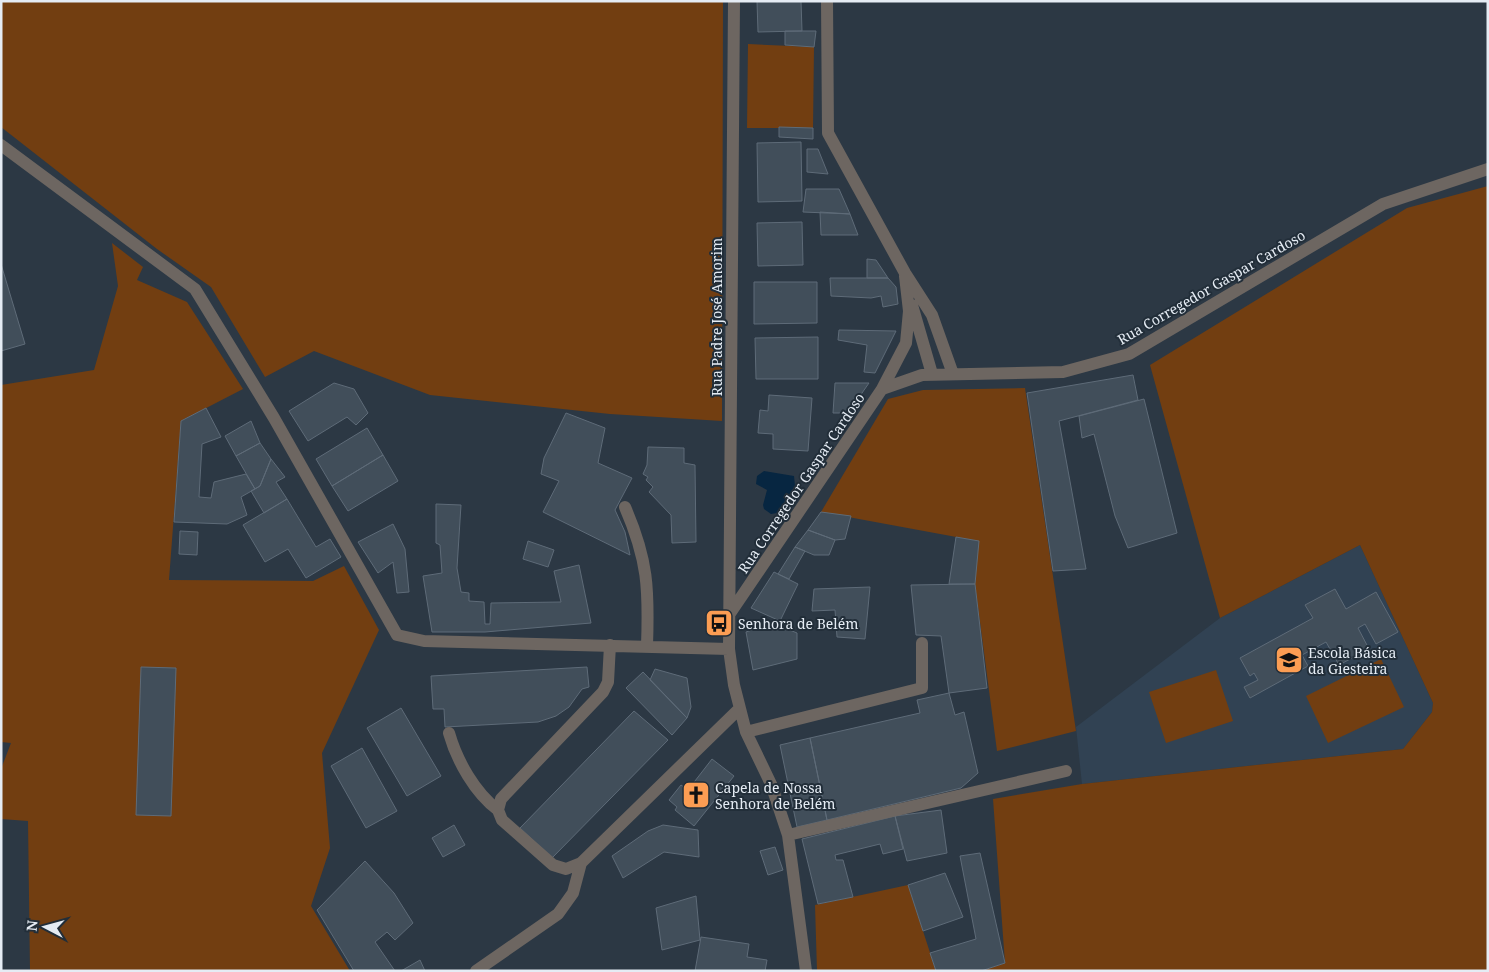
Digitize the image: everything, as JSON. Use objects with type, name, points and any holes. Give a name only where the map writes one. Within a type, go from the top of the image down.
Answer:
[{"type":"street","name":"Rua Padre José Amorim","points":[[734,1],[729,649],[739,710],[746,732],[771,784],[788,835],[806,971]]},
{"type":"street","points":[[827,1],[828,133],[905,272],[932,315],[953,374]]},
{"type":"street","points":[[1,145],[195,289],[274,418],[397,635],[424,641],[729,649]]},
{"type":"street","name":"Rua Corregedor Gaspar Cardoso","points":[[729,616],[882,389],[906,380],[932,374],[1063,372],[1129,354],[1384,204],[1488,169]]},
{"type":"street","points":[[882,389],[906,343],[910,311],[905,272]]},
{"type":"street","points":[[907,291],[932,374]]},
{"type":"street","points":[[625,507],[637,535],[648,582],[647,646]]},
{"type":"street","points":[[746,732],[922,688],[922,643]]},
{"type":"street","points":[[498,810],[501,799],[603,692],[608,682],[610,645]]},
{"type":"street","points":[[449,733],[475,786],[488,802],[498,810],[502,820],[553,865],[566,869],[581,864],[739,710]]},
{"type":"street","points":[[788,835],[1066,771]]},
{"type":"street","points":[[476,971],[558,914],[573,892],[581,864]]},
{"type":"shaded area","points":[[1,1],[723,1],[722,421],[610,414],[430,395],[314,351],[265,377],[211,287],[157,249],[1,127]]},
{"type":"shaded area","points":[[748,44],[814,47],[813,128],[747,128]]},
{"type":"shaded area","points":[[1488,186],[1488,971],[981,971],[1005,963],[993,799],[1082,784],[1403,749],[1432,712],[1433,703],[1360,545],[1220,618],[1150,365],[1407,208]]},
{"type":"shaded area","points":[[112,243],[143,267],[137,280],[187,302],[243,389],[181,421],[169,580],[313,581],[344,566],[379,630],[322,753],[330,848],[311,906],[350,971],[30,971],[28,821],[1,819],[1,769],[11,743],[1,742],[1,385],[94,370],[118,286]]},
{"type":"shaded area","points":[[1025,388],[1076,731],[997,751],[975,584],[978,541],[821,512],[888,399],[923,390]]},
{"type":"shaded area","points":[[764,471],[794,476],[795,486],[777,513],[771,514],[764,509],[763,505],[767,490],[756,484],[757,476]]},
{"type":"shaded area","name":"Escola Básica da Giesteira","points":[[1360,545],[1433,703],[1432,712],[1403,749],[1082,784],[1076,727],[1220,618]]},
{"type":"shaded area","points":[[1381,659],[1404,707],[1328,743],[1306,696]]},
{"type":"shaded area","points":[[1216,670],[1233,721],[1166,743],[1149,692]]},
{"type":"shaded area","points":[[908,885],[936,971],[817,971],[815,905]]},
{"type":"building","points":[[757,1],[801,1],[802,31],[758,32]]},
{"type":"building","points":[[785,31],[816,31],[814,47],[785,45]]},
{"type":"building","points":[[779,127],[813,128],[813,139],[779,137]]},
{"type":"building","points":[[801,142],[802,201],[758,202],[757,143]]},
{"type":"building","points":[[807,149],[818,149],[828,174],[807,172]]},
{"type":"building","points":[[806,189],[839,189],[850,214],[803,212]]},
{"type":"building","points":[[820,212],[850,214],[858,235],[821,235]]},
{"type":"building","points":[[802,222],[803,265],[758,266],[757,223]]},
{"type":"building","points":[[867,259],[876,260],[888,278],[867,278]]},
{"type":"building","points":[[1,264],[25,344],[1,351]]},
{"type":"building","points":[[830,278],[888,278],[896,287],[898,304],[883,307],[881,296],[871,298],[831,296]]},
{"type":"building","points":[[754,282],[817,282],[817,323],[754,324]]},
{"type":"building","points":[[839,330],[896,331],[875,373],[864,372],[867,345],[838,340]]},
{"type":"building","points":[[818,337],[818,379],[756,379],[755,338]]},
{"type":"building","points":[[1133,375],[1138,400],[1059,421],[1086,569],[1053,571],[1027,393]]},
{"type":"building","points":[[334,383],[354,389],[368,413],[356,425],[347,417],[308,441],[289,411]]},
{"type":"building","points":[[835,383],[869,383],[848,413],[833,413]]},
{"type":"building","points":[[769,395],[812,398],[808,451],[773,449],[773,434],[758,433],[760,410],[768,411]]},
{"type":"building","points":[[1144,399],[1177,533],[1128,548],[1115,516],[1094,434],[1082,438],[1079,416]]},
{"type":"building","points":[[206,408],[221,437],[202,444],[199,497],[211,498],[214,482],[246,474],[255,489],[241,497],[247,515],[227,524],[174,522],[181,421]]},
{"type":"building","points":[[566,413],[605,428],[598,463],[632,478],[615,510],[625,532],[630,555],[543,512],[559,481],[541,474],[544,458]]},
{"type":"building","points":[[251,421],[260,443],[236,456],[225,436]]},
{"type":"building","points":[[367,428],[383,455],[332,486],[316,459]]},
{"type":"building","points":[[260,443],[271,459],[260,486],[255,489],[236,456]]},
{"type":"building","points":[[648,447],[684,448],[684,463],[695,465],[696,542],[672,543],[671,515],[649,492],[653,487],[646,480],[648,477],[643,474],[647,465]]},
{"type":"building","points":[[383,455],[398,481],[348,511],[332,486]]},
{"type":"building","points":[[271,459],[285,477],[276,482],[287,499],[264,513],[251,491],[260,486]]},
{"type":"building","points":[[287,499],[316,547],[330,539],[341,557],[306,578],[288,549],[265,562],[243,525]]},
{"type":"building","points":[[436,504],[461,505],[457,568],[461,592],[469,593],[469,601],[484,602],[485,624],[490,624],[491,603],[561,602],[554,571],[579,565],[591,623],[485,632],[432,632],[423,576],[442,573],[440,545],[436,543]]},
{"type":"building","points":[[821,512],[851,516],[845,539],[835,540],[808,530]]},
{"type":"building","points":[[393,524],[405,549],[409,592],[397,593],[393,562],[378,573],[358,542]]},
{"type":"building","points":[[808,530],[835,540],[829,555],[814,555],[795,547]]},
{"type":"building","points":[[180,531],[198,532],[197,555],[179,554]]},
{"type":"building","points":[[956,537],[979,541],[975,584],[949,584]]},
{"type":"building","points":[[528,541],[554,550],[548,567],[523,559]]},
{"type":"building","points":[[795,547],[805,551],[789,579],[778,574]]},
{"type":"building","points":[[774,572],[798,584],[780,621],[751,608]]},
{"type":"building","points":[[975,584],[987,688],[949,693],[941,636],[916,635],[911,585]]},
{"type":"building","points":[[870,587],[865,639],[837,637],[835,610],[812,611],[814,589]]},
{"type":"building","points":[[1335,589],[1346,609],[1376,592],[1398,632],[1376,644],[1365,624],[1358,628],[1369,649],[1339,665],[1326,642],[1302,655],[1308,666],[1250,698],[1244,687],[1258,680],[1254,673],[1250,676],[1240,658],[1313,618],[1305,605]]},
{"type":"building","points":[[773,623],[797,633],[797,659],[753,670],[746,632]]},
{"type":"building","points":[[141,667],[176,668],[171,816],[136,815]]},
{"type":"building","points":[[587,667],[589,687],[582,689],[569,707],[556,716],[538,722],[445,727],[444,709],[433,709],[431,676]]},
{"type":"building","points":[[655,669],[687,678],[691,707],[687,718],[650,680]]},
{"type":"building","points":[[643,672],[687,718],[672,735],[626,688]]},
{"type":"building","points":[[949,693],[955,715],[964,712],[978,773],[961,788],[827,820],[810,738],[920,713],[917,700]]},
{"type":"building","points":[[401,708],[441,776],[407,796],[367,728]]},
{"type":"building","points":[[634,711],[668,740],[552,858],[520,828]]},
{"type":"building","points":[[810,738],[827,820],[797,827],[780,745]]},
{"type":"building","points":[[362,748],[397,811],[366,828],[331,766]]},
{"type":"building","name":"Capela de Nossa Senhora de Belém","points":[[712,759],[734,776],[694,826],[675,810],[677,807],[669,800],[681,785],[688,790]]},
{"type":"building","points":[[941,810],[947,853],[907,861],[895,816]]},
{"type":"building","points":[[895,816],[903,849],[883,854],[880,844],[835,855],[836,860],[843,860],[853,897],[818,904],[802,839]]},
{"type":"building","points":[[454,825],[465,845],[443,857],[432,838]]},
{"type":"building","points":[[663,825],[698,830],[699,857],[664,852],[623,878],[612,856],[648,831]]},
{"type":"building","points":[[775,847],[783,870],[768,875],[760,851]]},
{"type":"building","points":[[980,853],[1005,963],[981,971],[936,971],[930,953],[976,939],[960,856]]},
{"type":"building","points":[[365,861],[394,893],[413,923],[395,940],[387,932],[375,942],[395,971],[354,971],[317,910]]},
{"type":"building","points":[[945,873],[963,917],[923,931],[908,885]]},
{"type":"building","points":[[696,896],[700,940],[662,950],[656,908]]},
{"type":"building","points":[[701,937],[749,944],[747,957],[767,960],[765,971],[695,971]]},
{"type":"building","points":[[420,960],[425,971],[401,971]]},
{"type":"place","name":"Senhora de Belém","points":[[719,623]]},
{"type":"place","name":"Escola Básica da Giesteira","points":[[1289,660]]},
{"type":"place","name":"Capela de Nossa Senhora de Belém","points":[[696,795]]}]
